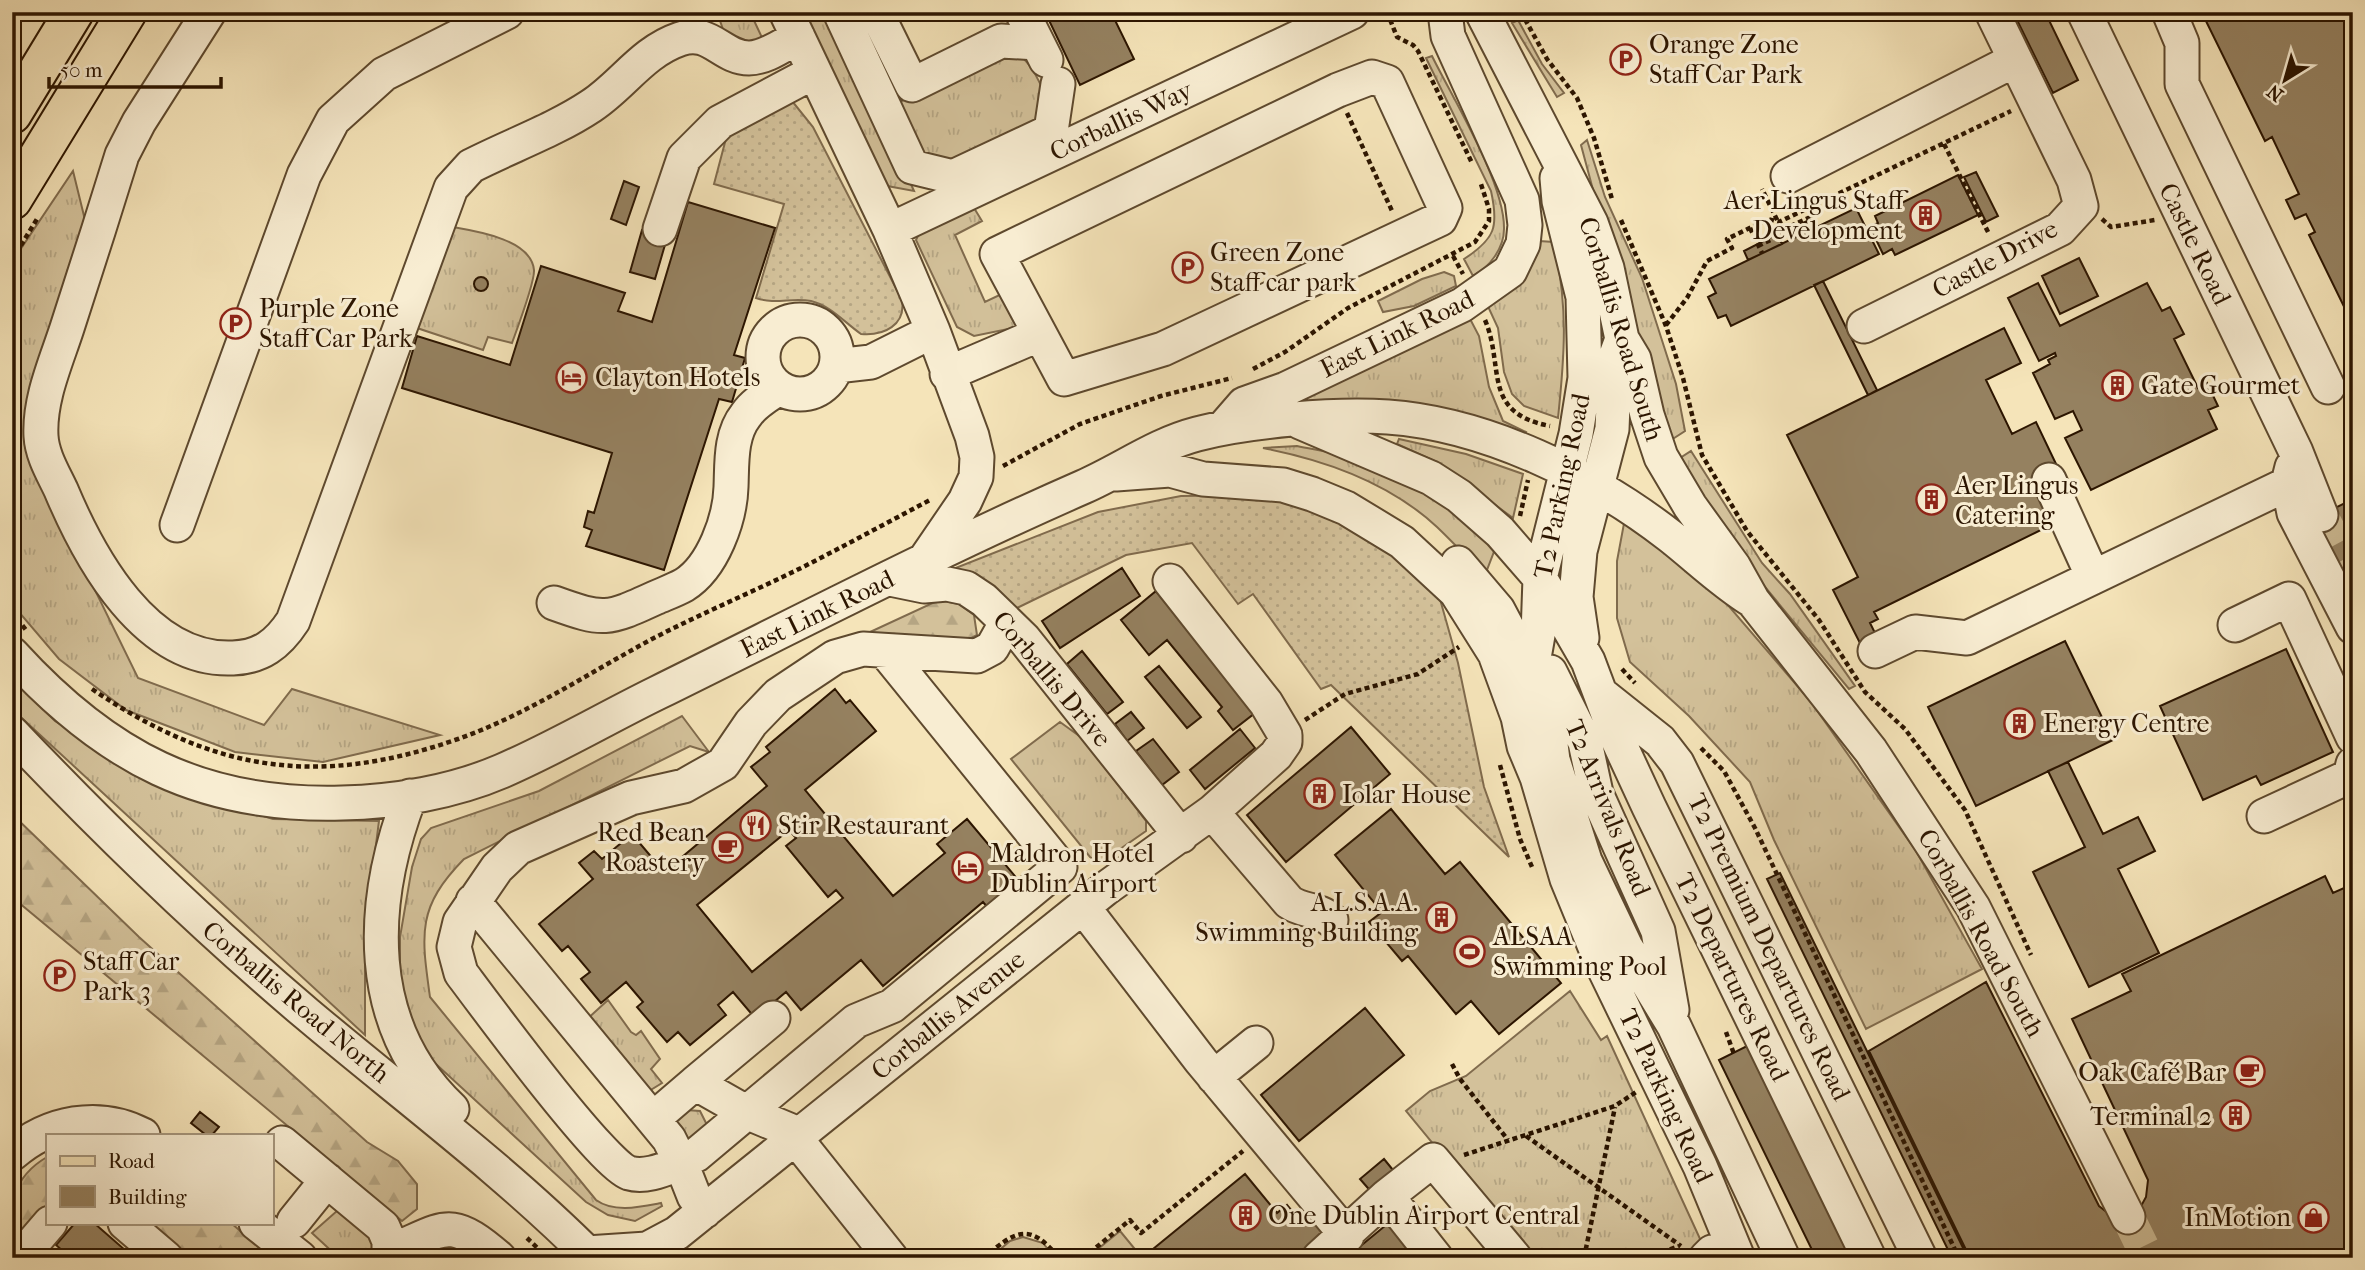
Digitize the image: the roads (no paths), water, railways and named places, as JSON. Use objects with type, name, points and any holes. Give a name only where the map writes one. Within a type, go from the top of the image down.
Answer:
[{"type":"main road","points":[[12,114],[74,12]]},
{"type":"main road","points":[[12,200],[127,12]]},
{"type":"street","points":[[209,12],[139,122],[122,155],[45,396],[41,438],[45,454],[83,541],[112,586],[144,620],[177,645],[216,659],[249,657],[279,642],[293,621],[451,188],[459,175],[471,166],[590,107],[642,60],[679,39],[695,35],[709,38],[736,56],[750,59],[764,55],[792,24],[890,230],[933,331],[972,436],[977,457],[976,477],[965,500],[926,558]]},
{"type":"street","points":[[177,526],[304,175],[333,120],[384,74],[508,12]]},
{"type":"street","points":[[840,12],[912,167],[953,177],[1051,131],[1058,84]]},
{"type":"street","points":[[876,12],[912,85],[1001,41],[1037,43]]},
{"type":"street","points":[[1022,12],[1083,139]]},
{"type":"street","name":"Corballis Way","points":[[890,230],[1083,139],[1208,69],[1352,12]]},
{"type":"street","name":"East Link Road","points":[[1224,427],[1244,404],[1286,389],[1475,298],[1510,271],[1523,244],[1525,225],[1522,200],[1448,36],[1445,12]]},
{"type":"street","name":"Corballis Road South","points":[[1482,12],[1591,223],[1607,268],[1622,339],[1634,359],[1647,415],[1661,457],[1690,506],[1734,567],[1753,601],[1871,751],[1973,907],[2128,1217]]},
{"type":"street","name":"Castle Drive","points":[[1864,326],[2060,229],[2081,206],[2074,180],[1992,12]]},
{"type":"street","name":"Castle Road","points":[[2084,12],[2296,470]]},
{"type":"street","points":[[2169,12],[2182,43],[2182,85],[2328,387]]},
{"type":"street","points":[[1775,182],[2015,60]]},
{"type":"street","points":[[660,229],[684,158],[720,122],[814,72]]},
{"type":"street","points":[[1372,77],[1387,82],[1445,208],[1440,219],[1163,349],[1064,379],[1038,335],[997,254],[1338,90],[1372,77]]},
{"type":"street","name":"T2 Parking Road","points":[[1537,777],[1531,712],[1531,671],[1538,635],[1540,578],[1578,423],[1586,338],[1583,297],[1559,201],[1555,155]]},
{"type":"street","points":[[804,320],[826,331],[837,353],[836,366],[824,386],[813,392],[790,393],[779,388],[764,370],[764,345],[770,334],[791,321],[804,320]]},
{"type":"street","points":[[836,366],[871,362],[933,331]]},
{"type":"street","points":[[947,374],[1038,335]]},
{"type":"street","points":[[1601,694],[1579,627],[1577,571],[1612,429],[1615,358],[1622,339]]},
{"type":"street","points":[[554,603],[595,618],[614,616],[686,584],[704,565],[719,537],[728,511],[731,460],[738,428],[753,407],[779,388]]},
{"type":"street","name":"East Link Road","points":[[21,644],[71,713],[121,748],[167,774],[212,791],[269,802],[383,802],[499,773],[890,579],[926,558],[1113,474],[1154,448],[1224,427],[1389,417],[1427,424],[1518,449],[1565,472]]},
{"type":"street","points":[[1297,421],[1431,478],[1480,513],[1540,578],[1588,660]]},
{"type":"street","name":"T2 Arrivals Road","points":[[1170,470],[1205,465],[1268,465],[1327,478],[1364,493],[1419,528],[1470,574],[1498,610],[1545,698],[1553,760],[1585,861],[1626,947],[1674,1026],[1783,1258]]},
{"type":"street","name":"T2 Parking Road","points":[[1113,474],[1170,470],[1203,479],[1283,485],[1312,494],[1346,508],[1402,542],[1456,592],[1495,654],[1537,777],[1567,879],[1587,928],[1700,1166],[1705,1253]]},
{"type":"street","points":[[2296,470],[2321,514]]},
{"type":"street","points":[[1875,651],[1915,632],[1967,638],[2093,577],[2296,470]]},
{"type":"street","points":[[2296,470],[2294,513],[2353,627]]},
{"type":"street","name":"Corballis Road South","points":[[1565,472],[1596,487],[1660,529],[1721,581],[1753,601]]},
{"type":"street","points":[[2049,481],[2093,577]]},
{"type":"street","name":"Corballis Drive","points":[[890,579],[924,586],[947,584],[966,588],[984,600],[1024,639],[1181,836]]},
{"type":"street","name":"Corballis Avenue","points":[[589,1255],[652,1254],[1083,907],[1212,812],[1276,755],[1291,731],[1170,581]]},
{"type":"street","points":[[2235,625],[2289,599],[2343,688],[2353,737]]},
{"type":"street","points":[[885,651],[1060,867],[892,1006],[856,1021],[696,1155],[681,1163],[642,1175],[620,1168],[516,1045],[461,973],[453,947],[460,922],[473,901],[497,868],[518,848],[631,798],[684,786],[723,764],[751,723],[778,695],[835,657],[863,649],[977,656],[992,648],[1006,623]]},
{"type":"street","name":"T2 Arrivals Road","points":[[1538,635],[1548,669],[1585,742],[1596,793],[1658,931],[1674,1026]]},
{"type":"street","name":"T2 Departures Road","points":[[1601,694],[1617,738],[1649,807],[1869,1258]]},
{"type":"street","name":"T2 Premium Departures Road","points":[[1601,694],[1660,741],[1682,771],[1920,1258]]},
{"type":"street","name":"Corballis Road North","points":[[12,733],[94,820],[251,967],[482,1157],[589,1255]]},
{"type":"street","points":[[12,763],[94,820]]},
{"type":"street","points":[[2264,816],[2350,776],[2353,764]]},
{"type":"street","points":[[410,796],[393,847],[382,922],[382,975],[385,993],[404,1048],[421,1075],[452,1109],[482,1157]]},
{"type":"street","points":[[1212,812],[1289,902],[1299,909],[1318,911],[1331,920]]},
{"type":"street","points":[[473,901],[669,1139],[691,1189],[705,1211]]},
{"type":"street","points":[[1083,907],[1214,1077],[1347,1236]]},
{"type":"street","points":[[653,1119],[773,1018]]},
{"type":"street","points":[[1214,1077],[1256,1044]]},
{"type":"street","points":[[695,1083],[746,1112],[789,1130],[883,1255]]},
{"type":"street","points":[[12,1154],[30,1138],[65,1125],[96,1121],[129,1128],[141,1134]]},
{"type":"street","points":[[282,1143],[383,1227],[390,1254],[446,1227],[464,1230],[481,1253]]},
{"type":"street","points":[[1320,1258],[1347,1236],[1379,1203],[1433,1160],[1515,1258]]},
{"type":"street","points":[[294,1220],[327,1180]]},
{"type":"street","points":[[1379,1203],[1436,1258]]},
{"type":"street","points":[[20,1258],[49,1224]]},
{"type":"street","points":[[126,1224],[166,1258]]},
{"type":"street","points":[[257,1224],[300,1258]]},
{"type":"tunnel","points":[[2321,515],[2353,575]]},
{"type":"tunnel","points":[[2128,1217],[2148,1258]]},
{"type":"place","name":"Orange Zone Staff Car Park","points":[[1626,59]]},
{"type":"place","name":"Aer Lingus Staff Development","points":[[1926,215]]},
{"type":"place","name":"Green Zone Staff car park","points":[[1187,267]]},
{"type":"place","name":"Purple Zone Staff Car Park","points":[[236,323]]},
{"type":"place","name":"Clayton Hotels","points":[[572,377]]},
{"type":"place","name":"Gate Gourmet","points":[[2118,385]]},
{"type":"place","name":"Aer Lingus Catering","points":[[1932,500]]},
{"type":"place","name":"Energy Centre","points":[[2020,723]]},
{"type":"place","name":"Iolar House","points":[[1319,794]]},
{"type":"place","name":"Stir Restaurant","points":[[755,825]]},
{"type":"place","name":"Red Bean Roastery","points":[[728,847]]},
{"type":"place","name":"Maldron Hotel Dublin Airport","points":[[967,868]]},
{"type":"place","name":"A.L.S.A.A. Swimming Building","points":[[1441,917]]},
{"type":"place","name":"ALSAA Swimming Pool","points":[[1470,951]]},
{"type":"place","name":"Staff Car Park 3","points":[[60,976]]},
{"type":"place","name":"Oak Café Bar","points":[[2249,1072]]},
{"type":"place","name":"Terminal 2","points":[[2235,1116]]},
{"type":"place","name":"One Dublin Airport Central","points":[[1245,1215]]},
{"type":"place","name":"InMotion","points":[[2314,1217]]}]
